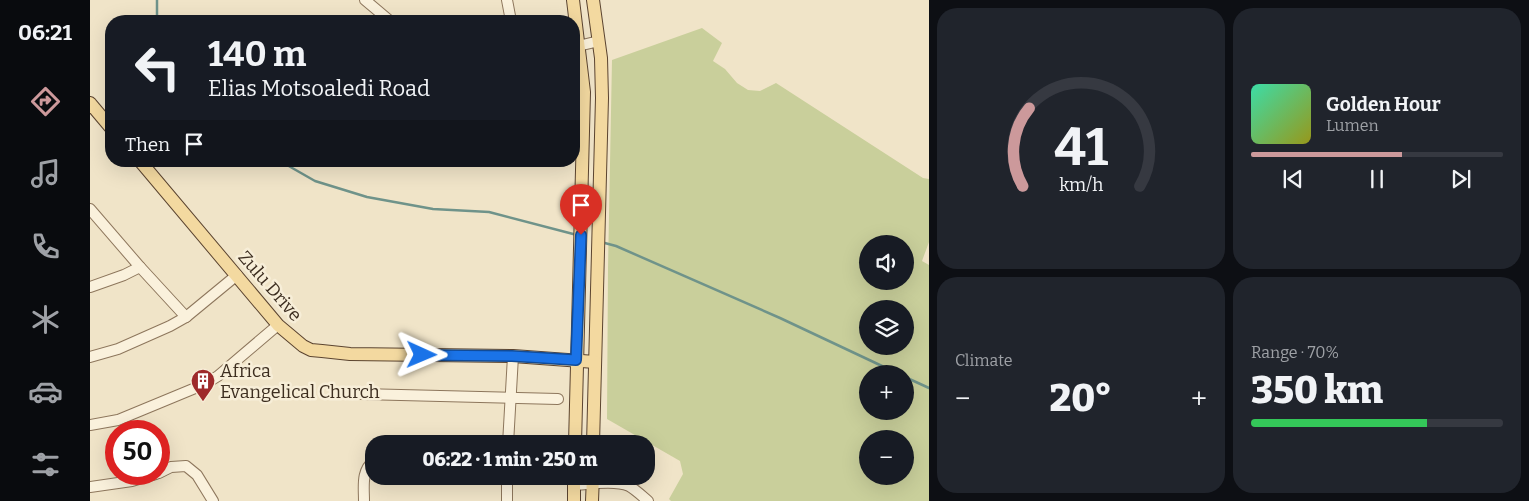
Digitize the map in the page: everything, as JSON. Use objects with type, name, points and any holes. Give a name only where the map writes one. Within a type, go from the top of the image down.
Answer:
[{"type":"main road","points":[[573,0],[574,15]]},
{"type":"main road","points":[[593,0],[601,58],[602,98],[593,435]]},
{"type":"main road","points":[[575,435],[584,92],[580,70]]},
{"type":"main road","points":[[90,104],[105,121]]},
{"type":"main road","name":"Zulu Drive","points":[[145,167],[278,324],[303,346],[312,350],[350,354],[512,356],[595,362]]},
{"type":"main road","points":[[574,485],[574,501]]},
{"type":"main road","points":[[592,501],[593,485]]},
{"type":"street","points":[[365,0],[383,15]]},
{"type":"street","points":[[507,0],[510,15]]},
{"type":"street","points":[[580,46],[599,41]]},
{"type":"street","points":[[90,208],[186,317]]},
{"type":"street","points":[[90,287],[97,286],[140,267]]},
{"type":"street","points":[[90,357],[132,344],[170,326],[186,317],[237,275]]},
{"type":"street","points":[[90,425],[118,420],[205,384],[218,376],[278,324]]},
{"type":"street","points":[[508,435],[512,356]]},
{"type":"street","points":[[362,394],[558,399]]},
{"type":"street","points":[[170,467],[186,466],[197,475],[213,501]]},
{"type":"street","points":[[90,487],[105,485]]},
{"type":"street","points":[[364,501],[365,485]]},
{"type":"street","points":[[507,485],[507,501]]},
{"type":"street","points":[[627,485],[648,501]]},
{"type":"green space","points":[[702,28],[722,43],[713,61],[725,69],[737,83],[748,90],[760,91],[776,83],[923,178],[929,179],[929,242],[922,261],[929,265],[929,501],[671,501],[669,499],[683,474],[680,461],[655,447],[655,435],[635,435],[607,419],[612,60]]},
{"type":"waterway","points":[[157,0],[157,15]]},
{"type":"waterway","points":[[290,167],[315,181],[367,197],[433,209],[489,212],[577,235]]},
{"type":"waterway","points":[[601,242],[616,246],[780,318],[880,365]]},
{"type":"waterway","points":[[914,381],[929,388]]},
{"type":"place","name":"Africa Evangelical Church","points":[[203,402]]},
{"type":"route","points":[[422,355],[512,356],[576,360],[581,235]]}]
